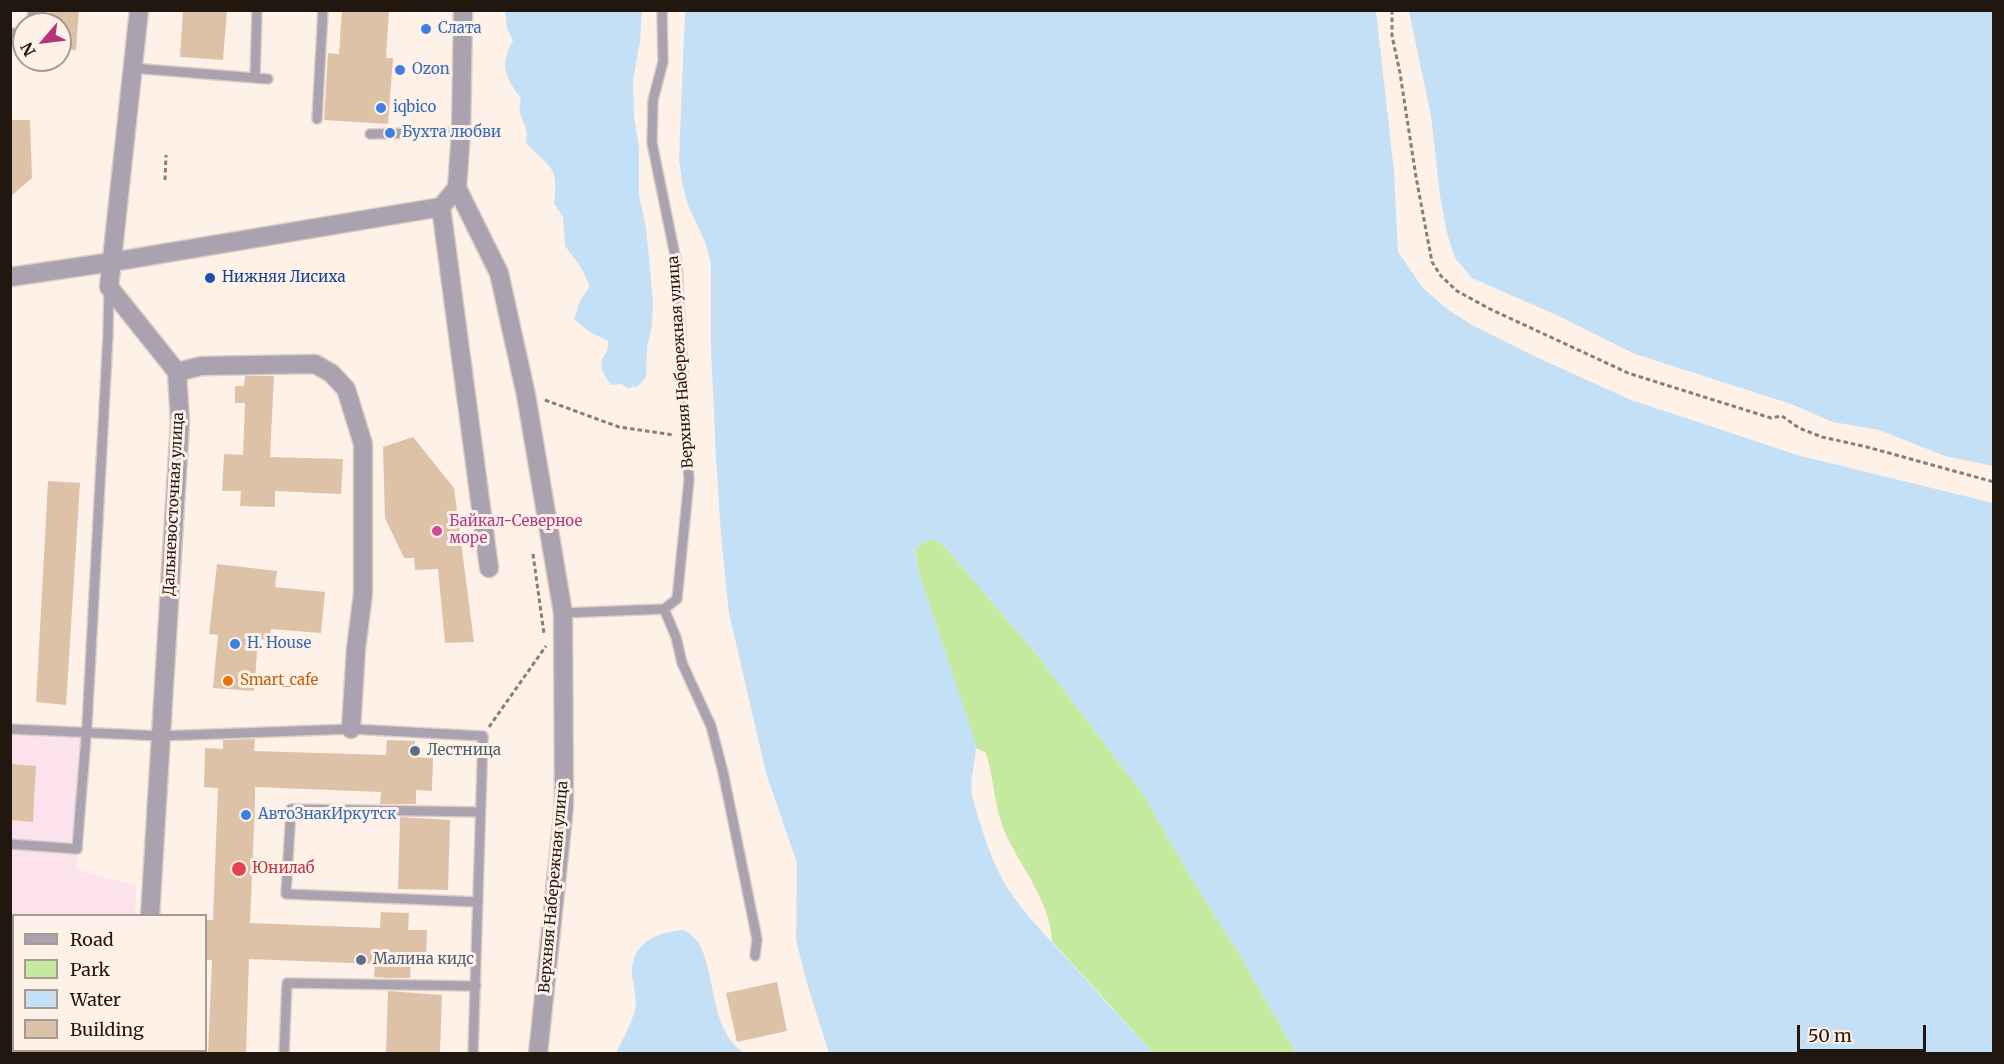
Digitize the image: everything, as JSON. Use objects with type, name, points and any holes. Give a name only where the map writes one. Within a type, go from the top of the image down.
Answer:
[{"type":"street","points":[[139,10],[109,286],[177,372],[201,366],[315,364],[332,373],[346,389],[363,444],[363,593],[356,648],[351,729]]},
{"type":"street","points":[[10,277],[441,207],[457,188],[461,132],[463,10]]},
{"type":"street","name":"Верхняя Набережная улица","points":[[457,188],[500,273],[526,395],[563,613],[564,806],[538,1053]]},
{"type":"street","points":[[441,207],[489,568]]},
{"type":"street","name":"Дальневосточная улица","points":[[150,914],[180,422],[177,372]]},
{"type":"lane","points":[[255,78],[256,10]]},
{"type":"lane","points":[[317,119],[323,10]]},
{"type":"lane","name":"Верхняя Набережная улица","points":[[662,10],[663,62],[653,100],[652,143],[677,265],[689,480],[677,599],[664,609]]},
{"type":"lane","points":[[131,68],[268,79]]},
{"type":"lane","points":[[370,134],[461,132]]},
{"type":"lane","points":[[10,844],[77,849],[87,732],[109,286]]},
{"type":"lane","points":[[563,613],[664,609],[676,637],[682,663],[711,726],[723,772],[757,939],[755,956]]},
{"type":"lane","points":[[10,729],[161,735],[351,729],[483,736],[473,1053]]},
{"type":"lane","points":[[478,902],[286,894],[291,809],[480,812]]},
{"type":"lane","points":[[284,1053],[287,983],[476,986]]},
{"type":"path","points":[[1392,10],[1392,36],[1432,262],[1441,276],[1457,291],[1490,309],[1628,373],[1771,418],[1782,416],[1799,428],[1822,437],[1994,482]]},
{"type":"path","points":[[165,180],[166,155]]},
{"type":"path","points":[[526,395],[559,404],[619,427],[687,438]]},
{"type":"path","points":[[533,552],[544,634]]},
{"type":"path","points":[[483,736],[546,646]]},
{"type":"shaded area","points":[[11,729],[87,732],[76,869],[136,886],[135,914],[12,914],[12,1052],[126,1052],[11,1054]]},
{"type":"green space","points":[[933,539],[944,545],[1043,662],[1145,797],[1296,1053],[1153,1053],[1052,941],[1046,911],[1040,897],[1004,830],[986,753],[976,748],[918,570],[915,550],[923,542]]},
{"type":"water","points":[[505,11],[642,11],[640,41],[633,80],[634,118],[639,147],[639,195],[646,227],[653,301],[646,377],[638,386],[628,388],[621,384],[611,385],[601,364],[607,351],[608,341],[588,331],[574,319],[580,301],[590,286],[580,266],[565,246],[563,217],[554,203],[554,174],[526,143],[526,130],[520,112],[521,98],[511,84],[506,71],[506,57],[513,41],[507,28]]},
{"type":"water","points":[[685,11],[1376,11],[1394,171],[1398,252],[1423,288],[1447,309],[1472,325],[1536,357],[1631,400],[1797,455],[1993,503],[1993,1053],[1296,1053],[1145,797],[1043,662],[944,545],[933,539],[923,542],[915,550],[918,570],[975,741],[973,799],[985,839],[1001,877],[1029,916],[1153,1053],[829,1053],[796,940],[797,863],[766,773],[729,613],[716,459],[711,347],[711,264],[706,244],[688,205],[679,159]]},
{"type":"water","points":[[1409,11],[1993,11],[1993,466],[1945,456],[1879,430],[1833,422],[1791,404],[1635,354],[1561,317],[1472,278],[1455,258],[1447,233],[1440,196],[1431,116]]},
{"type":"water","points":[[683,930],[695,938],[703,951],[722,1024],[731,1041],[744,1053],[616,1053],[635,1010],[632,973],[636,954],[648,941],[664,933]]},
{"type":"building","points":[[50,10],[79,10],[76,50],[72,50],[72,12],[50,12]]},
{"type":"building","points":[[183,10],[227,10],[223,60],[180,57]]},
{"type":"building","points":[[342,10],[389,10],[386,58],[393,58],[388,124],[324,120],[328,53],[339,54]]},
{"type":"building","points":[[10,120],[30,120],[32,178],[10,197]]},
{"type":"building","points":[[245,376],[274,376],[270,457],[343,459],[341,494],[275,491],[275,507],[240,506],[241,491],[222,491],[224,454],[243,455],[245,403],[235,403],[235,386],[244,386]]},
{"type":"building","points":[[413,437],[454,488],[474,642],[445,643],[438,569],[415,570],[414,558],[404,558],[385,518],[383,447]]},
{"type":"building","points":[[48,481],[80,483],[66,705],[36,702]]},
{"type":"building","points":[[217,564],[277,571],[275,587],[325,592],[321,633],[271,629],[270,640],[258,639],[254,691],[213,688],[218,635],[209,634]]},
{"type":"building","points":[[255,739],[254,751],[386,755],[387,740],[415,741],[414,757],[433,758],[432,791],[416,790],[416,804],[380,804],[381,792],[255,787],[250,923],[380,928],[381,912],[409,913],[408,930],[427,930],[426,963],[411,963],[410,978],[389,978],[374,977],[375,964],[249,959],[246,1053],[208,1053],[212,960],[207,960],[207,920],[213,920],[218,788],[204,787],[205,748],[223,749],[223,740]]},
{"type":"building","points":[[10,764],[36,766],[33,822],[10,820]]},
{"type":"building","points":[[400,817],[450,820],[448,890],[398,889]]},
{"type":"building","points":[[777,982],[787,1031],[737,1042],[726,993]]},
{"type":"building","points":[[388,991],[442,995],[440,1053],[386,1053]]},
{"type":"place","name":"Слата","points":[[426,29]]},
{"type":"place","name":"Ozon","points":[[400,70]]},
{"type":"place","name":"iqbico","points":[[381,108]]},
{"type":"place","name":"Бухта любви","points":[[390,133]]},
{"type":"place","name":"Нижняя Лисиха","points":[[210,278]]},
{"type":"place","name":"Байкал-Северное море","points":[[437,531]]},
{"type":"place","name":"H. House","points":[[235,644]]},
{"type":"place","name":"Smart_cafe","points":[[228,681]]},
{"type":"place","name":"Лестница","points":[[415,751]]},
{"type":"place","name":"АвтоЗнакИркутск","points":[[246,815]]},
{"type":"place","name":"Юнилаб","points":[[239,869]]},
{"type":"place","name":"Малина кидс","points":[[361,960]]}]
